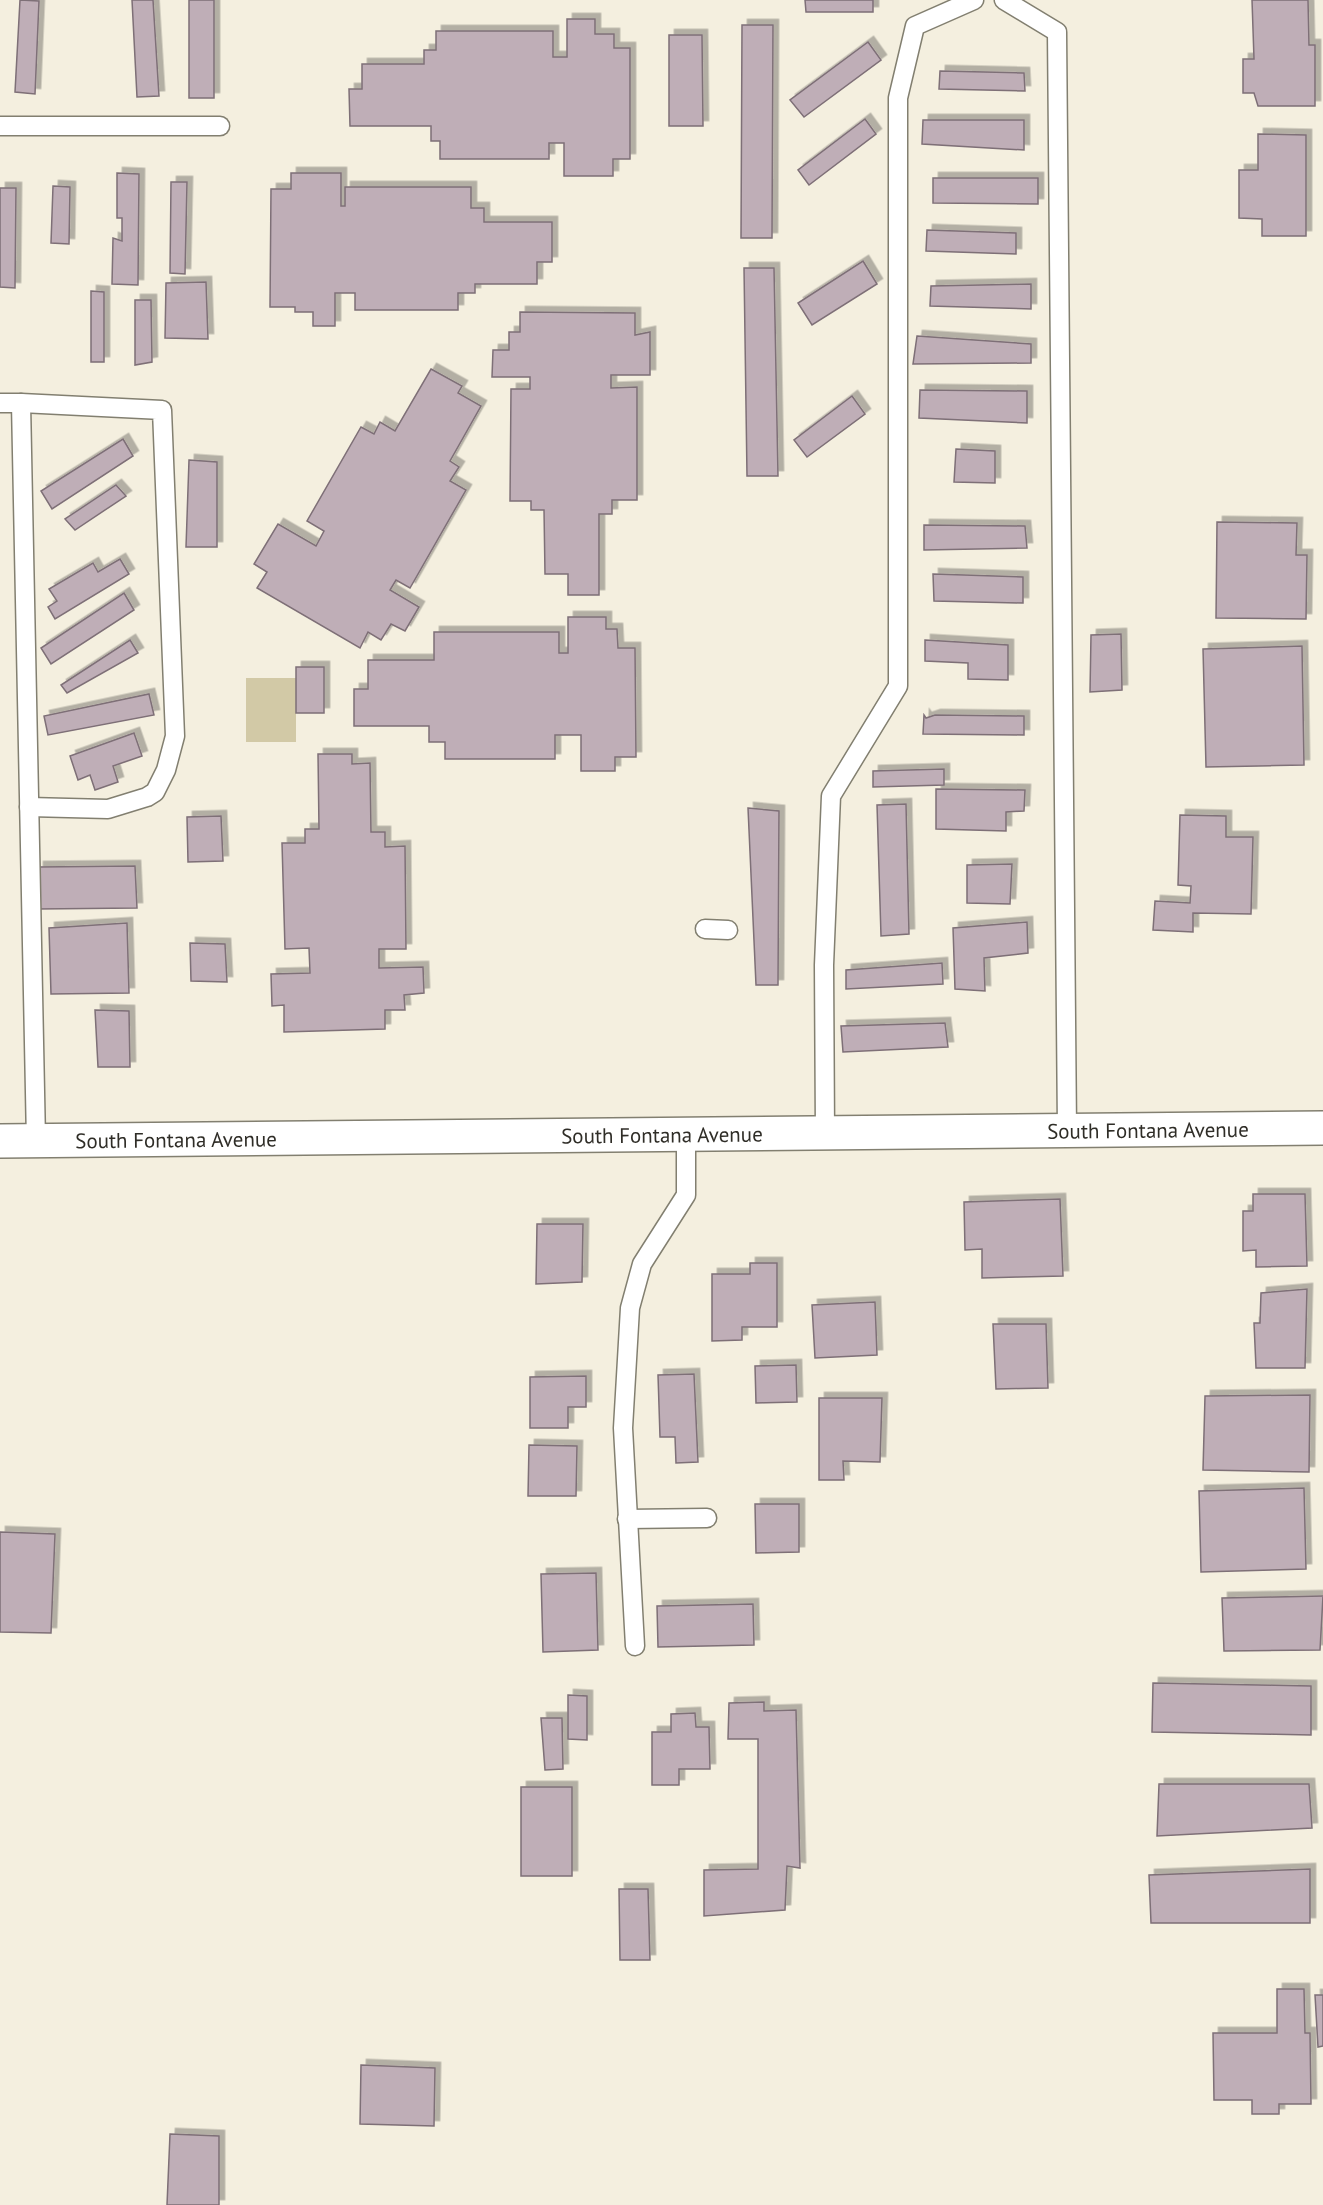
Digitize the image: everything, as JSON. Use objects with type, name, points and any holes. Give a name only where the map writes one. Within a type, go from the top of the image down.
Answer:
[{"type":"street","name":"South Fontana Avenue","points":[[0,1141],[1323,1128]]},
{"type":"lane","points":[[825,1133],[824,964],[831,796],[898,686],[898,98],[915,26],[974,0]]},
{"type":"lane","points":[[1004,0],[1057,32],[1068,1130]]},
{"type":"lane","points":[[0,126],[220,126]]},
{"type":"lane","points":[[0,403],[162,410],[175,736],[166,770],[155,792],[108,809],[29,807]]},
{"type":"lane","points":[[21,403],[36,1141]]},
{"type":"lane","points":[[705,929],[728,930]]},
{"type":"lane","points":[[634,1646],[623,1428],[630,1308],[642,1264],[686,1195],[686,1134]]},
{"type":"lane","points":[[627,1519],[707,1518]]},
{"type":"shaded area","points":[[246,678],[296,678],[296,742],[246,742]]},
{"type":"building","points":[[20,0],[39,1],[35,94],[15,92]]},
{"type":"building","points":[[132,0],[153,0],[159,96],[137,97]]},
{"type":"building","points":[[189,0],[214,0],[214,98],[189,98]]},
{"type":"building","points":[[805,0],[873,0],[873,12],[806,12]]},
{"type":"building","points":[[1252,0],[1308,0],[1309,45],[1315,45],[1315,106],[1258,106],[1254,93],[1243,93],[1243,59],[1254,59]]},
{"type":"building","points":[[567,19],[595,19],[595,34],[614,34],[614,48],[630,48],[630,159],[613,159],[613,176],[564,176],[564,143],[549,143],[549,159],[440,159],[440,141],[431,141],[431,126],[350,126],[349,89],[362,89],[362,64],[424,64],[424,50],[436,50],[436,31],[553,31],[553,57],[567,57]]},
{"type":"building","points":[[742,25],[773,25],[772,238],[741,238]]},
{"type":"building","points":[[669,35],[702,35],[703,126],[669,126]]},
{"type":"building","points":[[868,42],[881,60],[804,117],[790,100]]},
{"type":"building","points":[[940,71],[1024,73],[1025,91],[939,89]]},
{"type":"building","points":[[865,119],[876,134],[809,185],[798,170]]},
{"type":"building","points":[[923,120],[1024,120],[1024,150],[922,144]]},
{"type":"building","points":[[1258,134],[1306,135],[1306,236],[1262,236],[1262,219],[1239,218],[1239,170],[1258,170]]},
{"type":"building","points":[[117,173],[139,174],[138,285],[112,284],[113,238],[122,241],[122,218],[117,218]]},
{"type":"building","points":[[291,173],[341,173],[341,206],[345,206],[345,187],[471,187],[471,208],[484,208],[484,222],[552,222],[552,262],[537,262],[537,284],[475,284],[475,293],[458,293],[458,310],[355,310],[355,293],[335,293],[335,326],[313,326],[313,312],[295,312],[295,307],[270,307],[271,189],[291,189]]},
{"type":"building","points":[[933,178],[1038,178],[1038,204],[933,203]]},
{"type":"building","points":[[171,182],[187,182],[185,274],[170,273]]},
{"type":"building","points":[[53,186],[70,187],[69,244],[51,243]]},
{"type":"building","points":[[0,188],[16,188],[15,288],[0,287]]},
{"type":"building","points":[[927,230],[1016,233],[1016,254],[926,251]]},
{"type":"building","points":[[863,261],[877,284],[812,325],[798,303]]},
{"type":"building","points":[[744,268],[774,268],[778,476],[747,476]]},
{"type":"building","points":[[206,282],[208,339],[165,338],[166,283]]},
{"type":"building","points":[[1031,284],[1031,309],[930,306],[931,286]]},
{"type":"building","points":[[91,291],[104,292],[104,362],[91,362]]},
{"type":"building","points":[[135,300],[151,300],[152,362],[135,365]]},
{"type":"building","points":[[520,312],[635,313],[635,335],[650,332],[650,375],[611,375],[611,388],[637,387],[637,500],[612,500],[612,514],[599,514],[599,595],[568,595],[568,574],[545,574],[544,510],[531,510],[531,501],[510,501],[511,389],[530,389],[530,377],[492,377],[493,350],[509,350],[509,332],[520,332]]},
{"type":"building","points":[[917,336],[1031,344],[1031,363],[913,364]]},
{"type":"building","points":[[431,369],[462,386],[458,393],[481,406],[450,461],[459,467],[450,481],[466,490],[410,588],[396,580],[390,590],[419,607],[405,631],[391,624],[381,640],[368,632],[360,648],[257,588],[267,572],[254,564],[278,524],[316,546],[324,531],[307,521],[361,427],[374,434],[380,422],[395,431]]},
{"type":"building","points":[[920,390],[1027,391],[1027,423],[919,418]]},
{"type":"building","points":[[852,396],[865,414],[807,457],[794,440]]},
{"type":"building","points":[[123,439],[133,456],[52,509],[41,491]]},
{"type":"building","points":[[956,449],[995,451],[995,483],[954,482]]},
{"type":"building","points":[[189,460],[217,462],[217,547],[186,547]]},
{"type":"building","points":[[116,485],[126,496],[75,530],[65,519]]},
{"type":"building","points":[[1217,522],[1297,523],[1296,555],[1307,555],[1306,619],[1216,618]]},
{"type":"building","points":[[924,525],[1025,526],[1027,548],[924,550]]},
{"type":"building","points":[[120,559],[129,574],[55,619],[48,607],[57,601],[49,589],[93,563],[98,572]]},
{"type":"building","points":[[933,574],[1023,577],[1023,603],[934,601]]},
{"type":"building","points":[[124,593],[134,610],[51,664],[41,648]]},
{"type":"building","points":[[568,617],[606,617],[606,629],[617,629],[618,648],[635,648],[636,757],[615,757],[615,771],[581,771],[581,735],[555,735],[555,759],[445,759],[445,742],[429,742],[429,726],[354,726],[354,689],[368,689],[368,660],[434,660],[434,632],[559,632],[559,653],[568,653]]},
{"type":"building","points":[[1121,634],[1122,690],[1090,692],[1091,635]]},
{"type":"building","points":[[130,640],[138,653],[67,693],[61,685]]},
{"type":"building","points":[[925,640],[1008,645],[1008,680],[968,679],[968,663],[925,661]]},
{"type":"building","points":[[1302,646],[1304,765],[1206,767],[1203,649]]},
{"type":"building","points":[[296,667],[324,667],[324,713],[296,713]]},
{"type":"building","points":[[149,694],[154,715],[48,735],[44,716]]},
{"type":"building","points":[[924,715],[926,718],[935,715],[1024,716],[1024,735],[923,734]]},
{"type":"building","points":[[134,733],[142,756],[113,766],[118,782],[95,790],[90,775],[78,780],[70,756]]},
{"type":"building","points":[[318,754],[352,754],[352,764],[370,763],[371,832],[385,832],[385,847],[405,846],[406,949],[379,949],[379,968],[423,967],[424,993],[404,995],[405,1010],[385,1010],[385,1029],[284,1032],[284,1005],[272,1006],[271,974],[310,973],[309,948],[285,949],[282,843],[305,843],[305,829],[319,829]]},
{"type":"building","points":[[944,769],[944,785],[873,787],[873,771]]},
{"type":"building","points":[[936,789],[1025,790],[1024,811],[1006,812],[1006,831],[936,829]]},
{"type":"building","points":[[906,804],[909,934],[881,936],[877,805]]},
{"type":"building","points":[[748,808],[779,811],[778,985],[756,985]]},
{"type":"building","points":[[1180,815],[1226,816],[1226,837],[1253,837],[1251,914],[1193,913],[1193,932],[1153,930],[1155,901],[1190,903],[1191,886],[1178,885]]},
{"type":"building","points":[[221,816],[223,861],[188,862],[187,817]]},
{"type":"building","points":[[1012,864],[1010,904],[967,903],[967,865]]},
{"type":"building","points":[[135,866],[137,908],[38,909],[38,867]]},
{"type":"building","points":[[1027,922],[1028,953],[984,958],[985,991],[955,989],[953,928]]},
{"type":"building","points":[[127,923],[129,993],[51,994],[49,928]]},
{"type":"building","points":[[190,943],[225,944],[227,982],[191,981]]},
{"type":"building","points":[[942,963],[943,984],[846,989],[846,970]]},
{"type":"building","points":[[95,1010],[129,1011],[130,1067],[98,1067]]},
{"type":"building","points":[[945,1023],[948,1047],[843,1052],[841,1026]]},
{"type":"building","points":[[1253,1194],[1305,1194],[1307,1266],[1256,1267],[1256,1250],[1243,1251],[1243,1211],[1253,1211]]},
{"type":"building","points":[[1060,1199],[1063,1276],[982,1278],[982,1249],[965,1250],[964,1202]]},
{"type":"building","points":[[537,1224],[583,1224],[582,1282],[536,1284]]},
{"type":"building","points":[[750,1263],[777,1263],[777,1327],[742,1327],[742,1340],[712,1341],[712,1274],[750,1274]]},
{"type":"building","points":[[1307,1289],[1305,1368],[1256,1368],[1254,1323],[1260,1323],[1261,1293]]},
{"type":"building","points":[[875,1302],[877,1355],[815,1358],[812,1305]]},
{"type":"building","points":[[993,1324],[1046,1324],[1048,1388],[996,1389]]},
{"type":"building","points":[[796,1365],[797,1402],[756,1403],[755,1366]]},
{"type":"building","points":[[694,1374],[698,1462],[676,1463],[675,1437],[660,1437],[658,1375]]},
{"type":"building","points":[[586,1376],[586,1407],[568,1407],[568,1428],[530,1428],[530,1377]]},
{"type":"building","points":[[1310,1395],[1309,1472],[1203,1470],[1205,1396]]},
{"type":"building","points":[[819,1398],[882,1398],[880,1462],[843,1461],[844,1480],[819,1480]]},
{"type":"building","points":[[529,1445],[577,1446],[576,1496],[528,1496]]},
{"type":"building","points":[[1304,1488],[1306,1569],[1201,1572],[1199,1491]]},
{"type":"building","points":[[755,1504],[799,1504],[799,1552],[756,1553]]},
{"type":"building","points":[[0,1532],[55,1534],[51,1633],[0,1632]]},
{"type":"building","points":[[596,1573],[598,1650],[543,1652],[541,1574]]},
{"type":"building","points":[[1323,1596],[1320,1650],[1224,1651],[1222,1598]]},
{"type":"building","points":[[753,1604],[754,1645],[658,1647],[657,1606]]},
{"type":"building","points":[[1153,1683],[1311,1686],[1311,1735],[1152,1732]]},
{"type":"building","points":[[568,1695],[587,1696],[587,1740],[568,1739]]},
{"type":"building","points":[[764,1702],[764,1711],[796,1710],[800,1868],[787,1866],[785,1910],[704,1916],[704,1870],[758,1869],[758,1739],[728,1739],[729,1703]]},
{"type":"building","points":[[695,1713],[696,1727],[709,1727],[710,1769],[679,1769],[679,1785],[652,1785],[652,1732],[671,1732],[671,1714]]},
{"type":"building","points":[[541,1718],[562,1718],[563,1769],[545,1770]]},
{"type":"building","points":[[1159,1784],[1309,1784],[1312,1828],[1157,1836]]},
{"type":"building","points":[[521,1787],[572,1787],[572,1876],[521,1876]]},
{"type":"building","points":[[1310,1869],[1310,1923],[1151,1923],[1149,1875]]},
{"type":"building","points":[[619,1889],[648,1889],[650,1960],[620,1960]]},
{"type":"building","points":[[1277,1989],[1304,1989],[1305,2033],[1310,2033],[1311,2104],[1279,2104],[1279,2114],[1252,2114],[1252,2100],[1214,2100],[1213,2033],[1277,2033]]},
{"type":"building","points":[[1315,1995],[1323,1995],[1323,2046],[1318,2047]]},
{"type":"building","points":[[361,2065],[435,2068],[434,2126],[360,2124]]},
{"type":"building","points":[[170,2134],[219,2136],[219,2205],[167,2205]]}]
